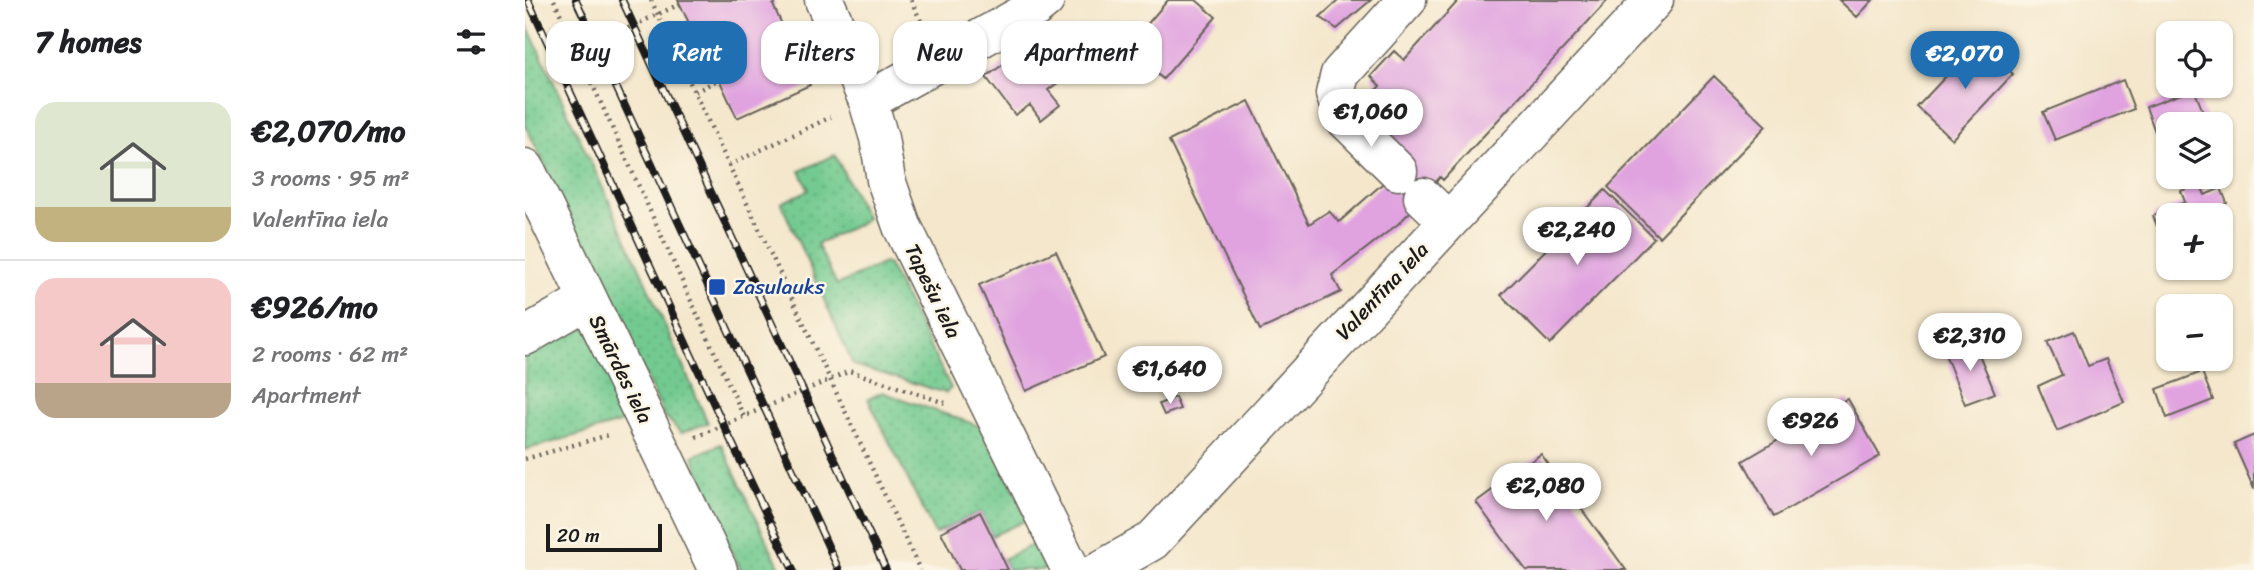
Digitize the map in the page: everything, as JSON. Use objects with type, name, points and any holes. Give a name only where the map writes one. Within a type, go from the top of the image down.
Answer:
[{"type":"street","name":"Tapešu iela","points":[[824,0],[853,107],[879,138],[886,180],[901,226],[1071,570]]},
{"type":"street","points":[[853,107],[1035,8],[1045,0]]},
{"type":"street","points":[[1408,0],[1341,74],[1335,94],[1344,118],[1423,196]]},
{"type":"street","name":"Valentīna iela","points":[[1101,570],[1152,541],[1423,196],[1654,0]]},
{"type":"street","name":"Smārdes iela","points":[[525,168],[718,570]]},
{"type":"street","points":[[525,336],[587,300]]},
{"type":"path","points":[[554,0],[563,21]]},
{"type":"path","points":[[651,0],[920,570]]},
{"type":"path","points":[[911,0],[920,21]]},
{"type":"path","points":[[634,26],[680,4]]},
{"type":"path","points":[[592,84],[744,417]]},
{"type":"path","points":[[694,92],[709,84]]},
{"type":"path","points":[[729,165],[853,107]]},
{"type":"path","points":[[525,459],[647,424],[680,444],[850,371],[966,410],[990,407]]},
{"type":"green space","points":[[525,21],[546,66],[546,84],[554,84],[708,423],[681,433],[664,415],[525,124]]},
{"type":"green space","points":[[835,155],[866,218],[863,222],[817,244],[837,285],[884,263],[888,264],[951,388],[946,393],[853,365],[781,203],[809,190],[800,171]]},
{"type":"green space","points":[[582,320],[634,419],[525,450],[525,353]]},
{"type":"green space","points":[[882,392],[988,429],[1027,520],[992,536],[980,512],[935,534],[868,399]]},
{"type":"green space","points":[[721,444],[781,570],[741,570],[725,538],[693,456]]},
{"type":"green space","points":[[1038,542],[1050,566],[1041,570],[1008,570],[1003,559]]},
{"type":"building","points":[[678,0],[774,0],[773,5],[780,21],[761,21],[761,84],[810,85],[737,118],[721,84],[747,84],[747,21],[688,21]]},
{"type":"building","points":[[1168,0],[1196,0],[1216,17],[1163,79],[1162,21],[1150,21]]},
{"type":"building","points":[[1339,0],[1371,0],[1337,29],[1320,17]]},
{"type":"building","points":[[1459,0],[1608,0],[1443,180],[1440,177],[1398,224],[1332,275],[1341,292],[1260,330],[1169,141],[1249,101],[1309,224],[1329,211],[1339,222],[1407,162],[1371,127],[1377,119],[1362,105],[1380,86],[1371,76],[1394,51],[1404,60]]},
{"type":"building","points":[[1839,0],[1873,0],[1857,17]]},
{"type":"building","points":[[1978,42],[2013,74],[1952,139],[1917,107]]},
{"type":"building","points":[[1001,66],[1001,84],[1056,84],[1048,90],[1060,105],[1041,120],[1030,105],[1015,115],[987,76]]},
{"type":"building","points":[[1714,76],[1766,126],[1659,237],[1608,187]]},
{"type":"building","points":[[2123,80],[2134,109],[2055,140],[2043,112]]},
{"type":"building","points":[[2170,98],[2198,98],[2203,112],[2156,112],[2156,134],[2146,107]]},
{"type":"building","points":[[2202,189],[2205,195],[2221,189],[2227,203],[2183,203],[2185,202],[2181,191]]},
{"type":"building","points":[[1605,190],[1654,238],[1550,344],[1501,295]]},
{"type":"building","points":[[1056,251],[1104,357],[1026,391],[979,285]]},
{"type":"building","points":[[2074,331],[2088,366],[2106,359],[2124,402],[2057,431],[2038,386],[2062,375],[2047,342]]},
{"type":"building","points":[[1974,342],[1995,393],[1965,404],[1945,354]]},
{"type":"building","points":[[2202,372],[2213,400],[2167,418],[2157,389]]},
{"type":"building","points":[[1175,397],[1180,409],[1164,415],[1159,404]]},
{"type":"building","points":[[1848,399],[1880,456],[1774,517],[1743,461]]},
{"type":"building","points":[[2254,435],[2254,489],[2234,444]]},
{"type":"building","points":[[1541,454],[1626,570],[1526,570],[1476,502]]},
{"type":"building","points":[[980,512],[1008,570],[960,570],[941,532]]},
{"type":"railway","points":[[528,0],[793,570]]},
{"type":"railway","points":[[576,0],[839,570]]},
{"type":"railway","points":[[622,0],[886,570]]},
{"type":"place","name":"Zasulauks","points":[[717,287]]}]
